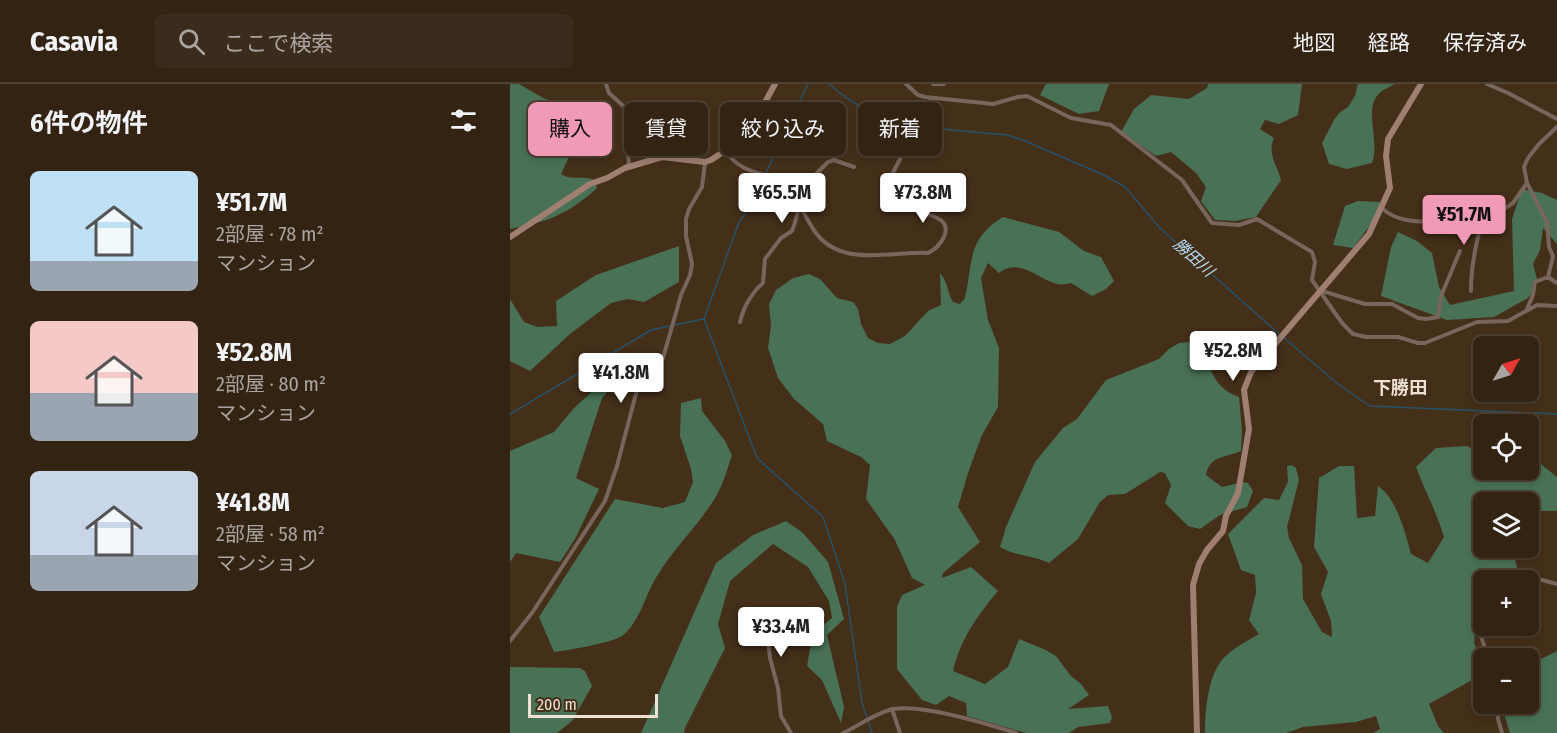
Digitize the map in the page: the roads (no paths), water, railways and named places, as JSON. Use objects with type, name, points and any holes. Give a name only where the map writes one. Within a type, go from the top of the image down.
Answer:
[{"type":"street","points":[[606,84],[609,93],[632,113],[627,134],[629,166]]},
{"type":"street","points":[[906,84],[918,95],[932,98],[993,104],[1027,96],[1071,118],[1111,125],[1182,180],[1212,223],[1239,225],[1260,220],[1312,252],[1315,262],[1312,280],[1353,334],[1425,343],[1477,322],[1508,321],[1537,305],[1557,306]]},
{"type":"street","points":[[933,84],[944,84]]},
{"type":"street","points":[[1197,733],[1193,585],[1199,564],[1223,531],[1226,516],[1238,493],[1249,429],[1244,397],[1245,383],[1251,372],[1365,240],[1390,188],[1386,156],[1388,139],[1421,84]]},
{"type":"street","points":[[1487,84],[1557,120]]},
{"type":"street","points":[[763,102],[771,85]]},
{"type":"street","points":[[728,156],[735,163],[791,187],[797,192],[799,205],[816,234],[842,251],[863,256],[928,253],[940,245],[945,234],[943,222],[937,216],[910,210],[900,204],[887,187],[932,98]]},
{"type":"street","points":[[1548,277],[1553,256],[1549,247],[1547,222],[1527,183],[1524,167],[1525,162],[1539,144],[1557,127]]},
{"type":"street","points":[[510,237],[590,184],[608,178],[629,166],[662,157],[697,163],[705,162],[720,154]]},
{"type":"street","points":[[797,192],[828,162],[834,160],[854,167]]},
{"type":"street","points":[[510,641],[591,525],[609,492],[638,386],[663,358],[681,295],[690,275],[692,264],[686,236],[686,219],[702,187],[705,162]]},
{"type":"street","points":[[1382,208],[1393,217],[1445,220],[1450,200],[1509,207],[1527,183]]},
{"type":"street","points":[[740,322],[744,309],[756,288],[763,283],[765,259],[781,238],[792,231],[799,205]]},
{"type":"street","points":[[1472,291],[1471,274],[1475,244],[1487,205]]},
{"type":"street","points":[[1321,292],[1365,304],[1392,304],[1418,318],[1438,317],[1441,296],[1460,251]]},
{"type":"street","points":[[1527,310],[1535,282],[1548,277]]},
{"type":"street","points":[[1548,277],[1557,283]]},
{"type":"street","points":[[1539,580],[1557,584]]},
{"type":"street","points":[[791,733],[781,716],[766,625],[799,617],[823,615]]},
{"type":"street","points":[[892,709],[900,733]]},
{"type":"street","points":[[843,733],[892,709],[932,711],[982,722],[1016,733]]},
{"type":"street","points":[[1498,714],[1502,733]]},
{"type":"waterway","points":[[766,173],[808,84]]},
{"type":"waterway","name":"勝田川","points":[[829,84],[858,104]]},
{"type":"waterway","name":"勝田川","points":[[942,129],[1007,135],[1023,140],[1106,176],[1125,187],[1160,228],[1279,334]]},
{"type":"waterway","points":[[764,178],[753,203],[739,222],[704,319],[757,458],[823,517],[845,584],[862,703],[872,733]]},
{"type":"waterway","points":[[510,414],[651,330],[703,319]]},
{"type":"waterway","name":"勝田川","points":[[1283,337],[1339,385],[1370,406],[1557,414]]},
{"type":"district","name":"下勝田","points":[[1400,388]]}]
